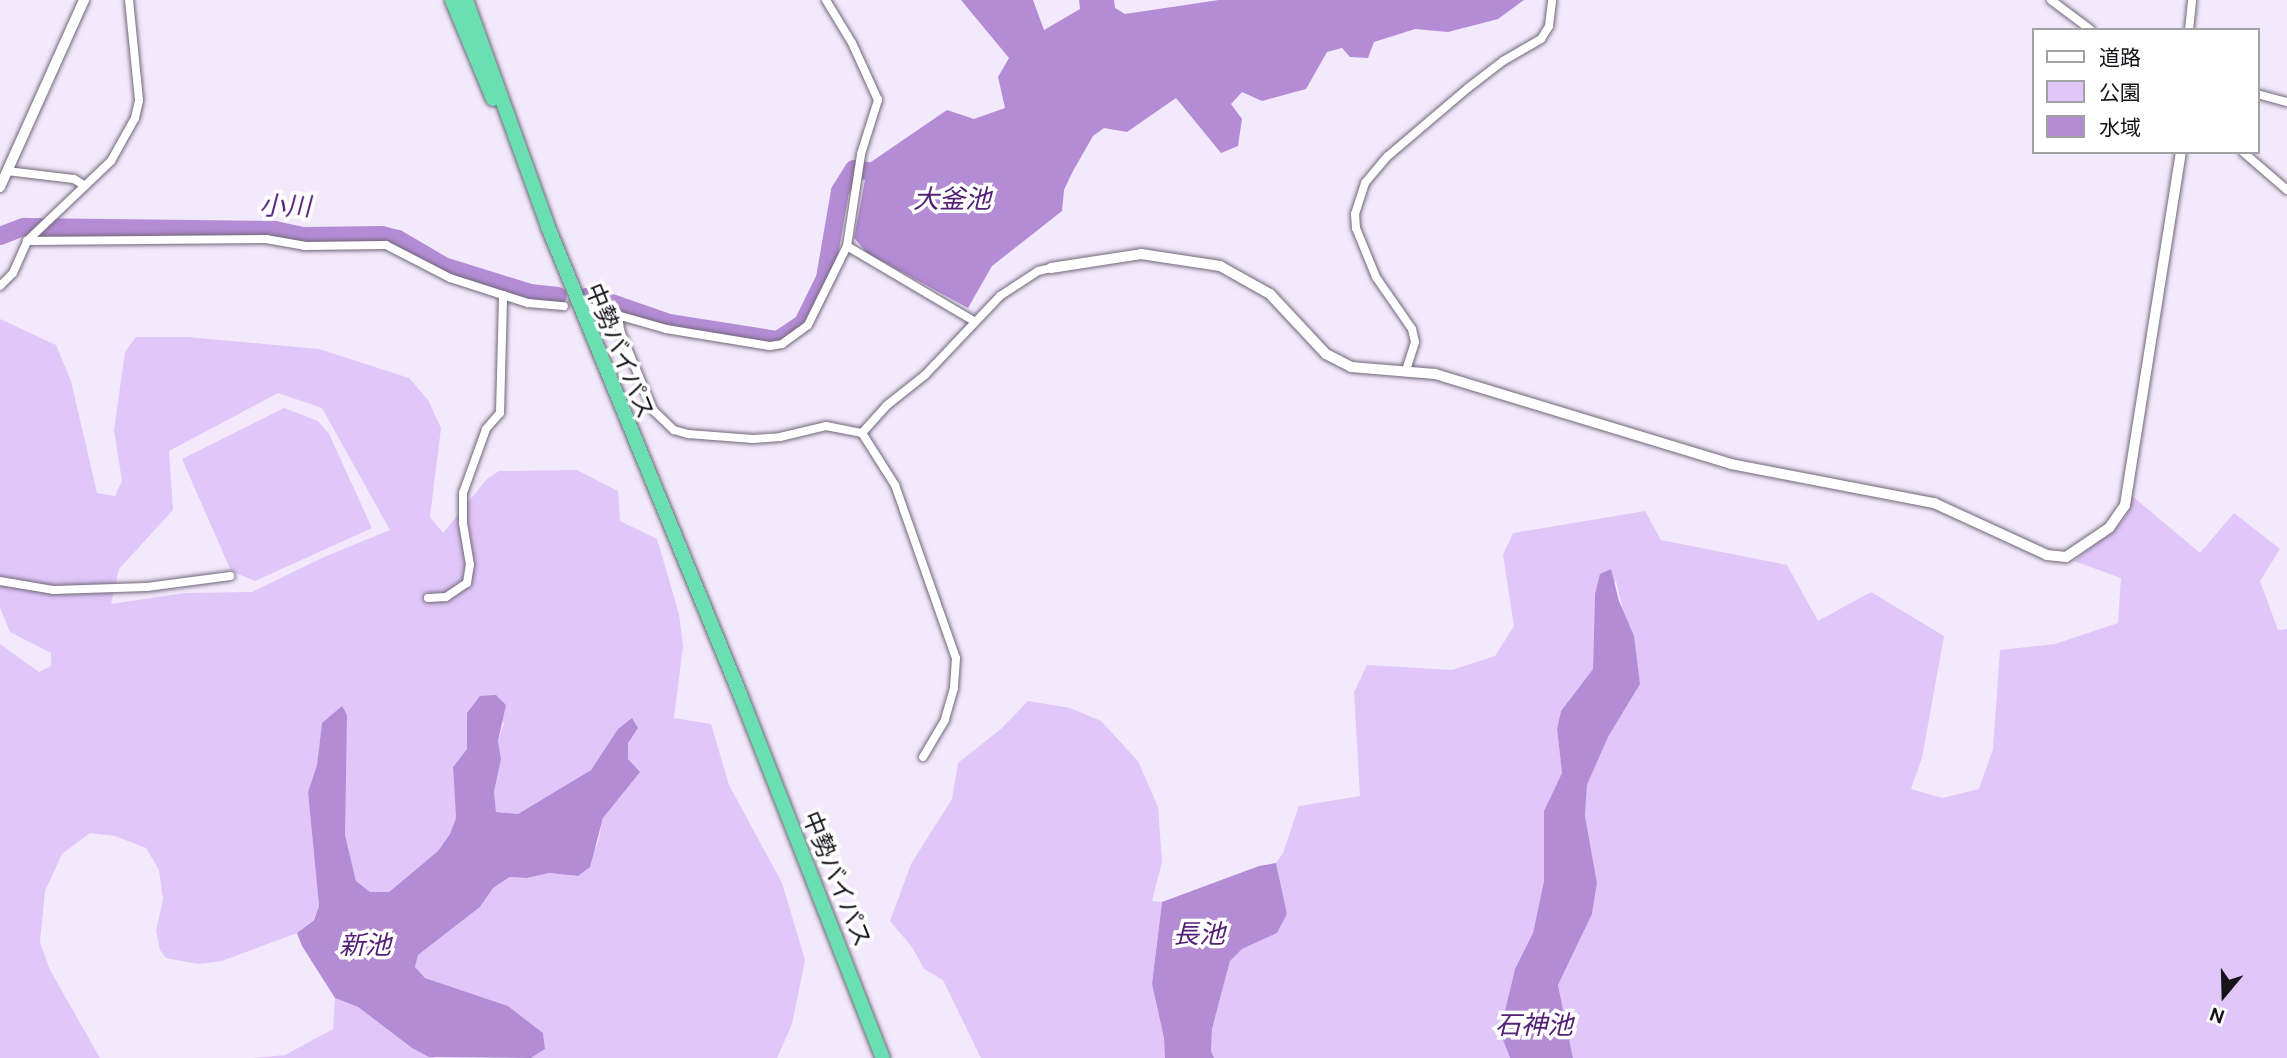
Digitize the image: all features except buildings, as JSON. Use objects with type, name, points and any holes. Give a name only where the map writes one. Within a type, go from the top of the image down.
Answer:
[{"type":"highway","name":"中勢バイパス","points":[[452,0],[731,688],[748,718]]},
{"type":"highway","name":"中勢バイパス","points":[[466,0],[548,227],[883,1058]]},
{"type":"street","points":[[0,187],[83,0]]},
{"type":"street","points":[[0,286],[13,273],[27,241],[34,232],[111,161],[135,118],[139,100],[130,0]]},
{"type":"street","points":[[589,307],[666,328],[779,346],[808,325],[847,246],[860,161],[877,96],[846,32],[826,0]]},
{"type":"street","points":[[1406,370],[1415,336],[1376,277],[1361,243],[1355,214],[1360,195],[1369,175],[1388,156],[1503,61],[1541,39],[1549,26],[1552,0]]},
{"type":"street","points":[[2051,0],[2088,28]]},
{"type":"street","points":[[2189,28],[2192,0]]},
{"type":"street","points":[[2259,95],[2287,102]]},
{"type":"street","points":[[862,433],[886,405],[925,375],[974,321],[1013,285],[1038,271],[1141,254],[1220,266],[1270,294],[1335,360],[1361,370],[1406,370],[1436,374],[1731,464],[1934,503],[2047,555],[2066,557],[2109,527],[2124,505],[2180,154]]},
{"type":"street","points":[[2245,154],[2287,190]]},
{"type":"street","points":[[7,171],[74,179],[85,186]]},
{"type":"street","points":[[27,241],[266,239],[304,246],[386,245],[450,278],[537,305],[564,306]]},
{"type":"street","points":[[847,246],[974,321]]},
{"type":"street","points":[[428,598],[446,597],[467,583],[470,565],[463,523],[463,493],[486,429],[500,413],[503,295]]},
{"type":"street","points":[[618,314],[620,331],[653,410],[674,430],[688,434],[753,439],[780,437],[826,426],[862,433],[895,485],[956,658],[954,688],[945,720],[923,757]]},
{"type":"street","points":[[0,582],[54,590],[147,587],[230,576]]},
{"type":"green space","points":[[0,319],[56,345],[71,381],[97,493],[115,496],[122,481],[114,430],[125,352],[136,337],[187,337],[319,349],[409,378],[428,400],[441,428],[430,517],[443,533],[487,479],[499,471],[577,470],[618,491],[620,521],[657,539],[679,614],[683,646],[674,718],[711,724],[729,785],[782,883],[805,960],[792,1024],[777,1058],[531,1058],[545,1049],[543,1033],[508,1006],[425,978],[415,967],[418,955],[480,907],[493,888],[511,877],[527,878],[549,873],[577,876],[598,843],[603,818],[616,800],[628,760],[628,743],[618,729],[591,770],[518,814],[496,812],[494,792],[501,759],[498,741],[504,723],[467,713],[467,749],[453,767],[456,818],[450,834],[438,851],[389,892],[370,892],[356,881],[345,835],[344,774],[322,723],[317,765],[308,792],[319,906],[314,919],[297,933],[222,961],[198,964],[166,958],[160,950],[156,931],[163,899],[159,870],[146,848],[115,836],[90,833],[62,854],[45,891],[40,942],[50,970],[100,1058],[0,1058],[0,644],[39,672],[51,666],[51,653],[10,632],[0,608]],"holes":[[[278,393],[322,408],[390,530],[324,557],[252,592],[185,593],[111,604],[119,569],[173,510],[169,451]]]},
{"type":"green space","points":[[284,408],[318,421],[329,434],[372,528],[255,581],[231,571],[182,459]]},
{"type":"green space","points":[[2131,495],[2200,553],[2234,513],[2280,549],[2260,581],[2278,630],[2287,629],[2287,1058],[1573,1058],[1558,985],[1592,914],[1597,883],[1585,816],[1587,785],[1608,737],[1640,683],[1616,581],[1595,594],[1593,669],[1561,711],[1557,729],[1562,773],[1544,812],[1544,881],[1533,933],[1515,969],[1500,1032],[1510,1058],[1214,1058],[1211,1051],[1212,1029],[1230,961],[1242,949],[1277,933],[1287,914],[1276,863],[1283,853],[1299,806],[1360,796],[1354,692],[1367,665],[1452,670],[1495,656],[1514,626],[1503,555],[1513,533],[1645,511],[1661,540],[1787,565],[1818,621],[1871,592],[1944,636],[1922,758],[1911,789],[1942,798],[1979,789],[1993,749],[2000,650],[2055,644],[2118,623],[2121,578],[2074,561],[2122,522],[2129,510]]},
{"type":"green space","points":[[1028,701],[1070,708],[1101,721],[1138,761],[1158,807],[1162,862],[1152,901],[1162,902],[1152,984],[1164,1038],[1165,1058],[981,1058],[943,980],[924,969],[912,947],[890,921],[911,864],[952,799],[958,763],[1002,728]]},
{"type":"green space","points":[[335,998],[358,1007],[412,1048],[436,1058],[253,1058],[285,1055],[333,1029]]},
{"type":"water","name":"大釜池","points":[[961,0],[1033,0],[1044,30],[1080,9],[1079,0],[1114,0],[1115,8],[1125,14],[1219,0],[1524,0],[1498,19],[1448,32],[1415,29],[1374,42],[1368,58],[1350,57],[1342,48],[1327,52],[1306,89],[1262,101],[1242,92],[1231,104],[1242,119],[1238,146],[1221,153],[1176,98],[1127,132],[1104,128],[1093,136],[1073,171],[1064,190],[1062,211],[992,266],[968,308],[867,253],[854,238],[868,164],[947,110],[974,119],[1005,108],[998,77],[1009,58]]},
{"type":"water","name":"石神池","points":[[1611,569],[1619,601],[1634,636],[1640,684],[1608,737],[1587,785],[1585,816],[1597,883],[1592,914],[1558,985],[1573,1058],[1510,1058],[1500,1032],[1515,969],[1533,933],[1544,881],[1544,811],[1562,773],[1557,729],[1561,711],[1593,669],[1595,594],[1600,574]]},
{"type":"water","name":"新池","points":[[496,695],[506,705],[498,741],[501,759],[494,792],[496,812],[518,814],[591,770],[618,729],[632,718],[638,728],[628,743],[628,759],[640,772],[603,818],[590,867],[578,876],[549,873],[527,878],[510,877],[493,888],[480,907],[418,955],[415,967],[425,978],[508,1006],[543,1033],[545,1049],[531,1058],[429,1057],[412,1048],[358,1007],[335,998],[302,946],[297,933],[314,920],[319,906],[308,792],[317,765],[322,723],[342,706],[347,715],[345,835],[356,881],[370,892],[389,892],[438,851],[450,834],[456,818],[453,767],[467,749],[467,713],[480,696]]},
{"type":"water","name":"長池","points":[[1276,863],[1287,914],[1277,933],[1242,949],[1230,961],[1212,1029],[1211,1051],[1214,1058],[1165,1058],[1164,1038],[1152,984],[1162,902],[1259,866]]},
{"type":"waterway","name":"小川","points":[[585,297],[603,300],[669,323],[778,340],[803,323],[825,278],[840,191],[854,169],[890,175]]},
{"type":"waterway","name":"小川","points":[[0,236],[24,227],[275,230],[304,236],[382,235],[398,239],[444,266],[530,293],[558,296]]}]
